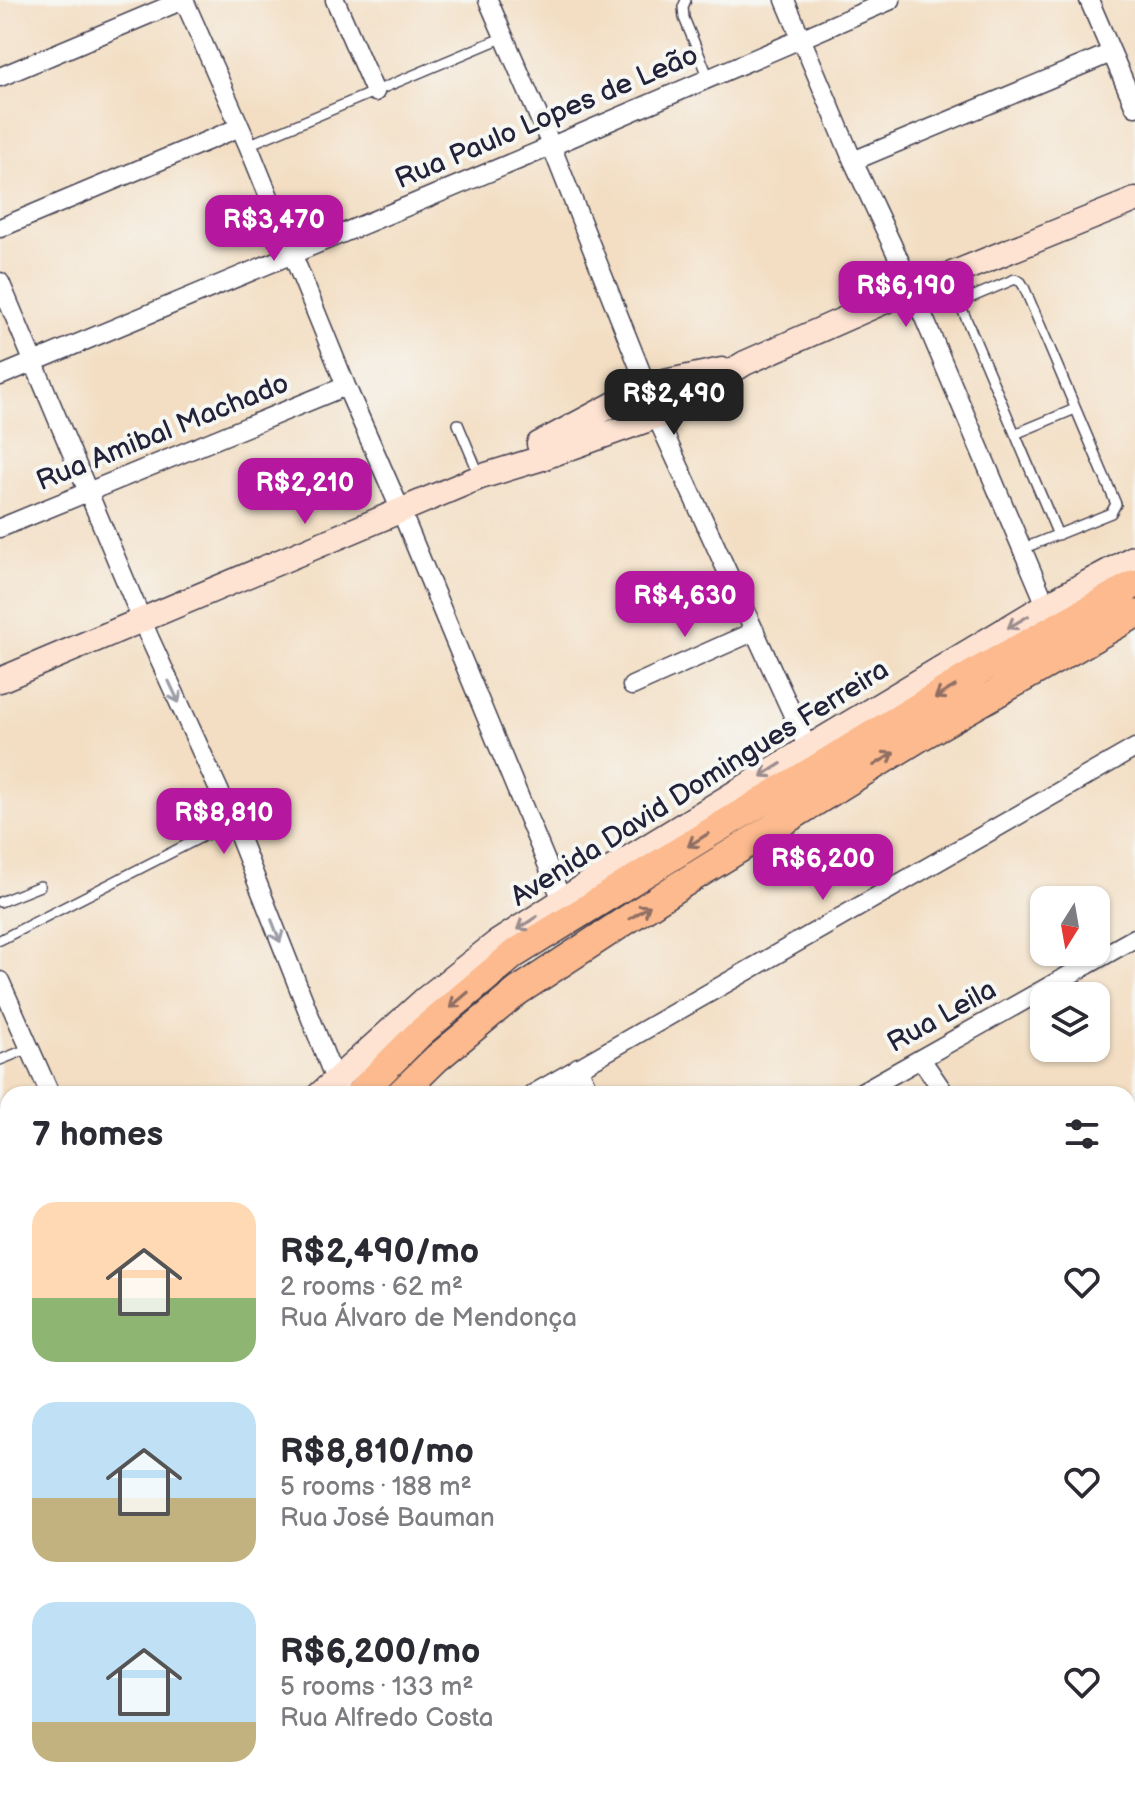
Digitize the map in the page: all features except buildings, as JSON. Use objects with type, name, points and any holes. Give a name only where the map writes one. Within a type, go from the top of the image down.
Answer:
[{"type":"main road","points":[[482,476],[660,415],[738,366],[912,290],[1135,200]]},
{"type":"main road","points":[[0,680],[482,476],[648,387],[738,366]]},
{"type":"main road","points":[[648,387],[638,397],[642,413],[660,415]]},
{"type":"main road","name":"Avenida David Domingues Ferreira","points":[[345,1086],[425,999],[496,943],[808,748],[1046,605],[1135,557]]},
{"type":"main road","points":[[347,1086],[420,1033],[514,954],[980,670],[1135,584]]},
{"type":"main road","points":[[408,1086],[518,991],[624,922],[923,735],[1135,614]]},
{"type":"street","points":[[0,77],[183,0],[248,145],[562,900]]},
{"type":"street","points":[[335,0],[375,92]]},
{"type":"street","points":[[488,0],[551,145],[648,387]]},
{"type":"street","points":[[785,0],[1046,605]]},
{"type":"street","name":"Rua Paulo Lopes de Leão","points":[[0,376],[891,0]]},
{"type":"street","points":[[1089,0],[1135,107]]},
{"type":"street","points":[[853,161],[1111,53]]},
{"type":"street","points":[[0,228],[240,127]]},
{"type":"street","points":[[0,282],[142,621],[233,821],[338,1086]]},
{"type":"street","name":"Rua Amibal Machado","points":[[0,528],[346,386]]},
{"type":"street","points":[[660,415],[808,748]]},
{"type":"street","points":[[632,686],[755,631]]},
{"type":"street","points":[[546,1086],[1135,748]]},
{"type":"street","name":"Rua Leila","points":[[872,1086],[1135,938]]},
{"type":"street","points":[[0,981],[47,1086]]},
{"type":"street","points":[[921,1059],[940,1086]]},
{"type":"street","points":[[578,1067],[586,1086]]},
{"type":"lane","points":[[686,0],[684,18],[709,78]]},
{"type":"lane","points":[[248,145],[504,37]]},
{"type":"lane","points":[[1022,549],[1058,535],[1111,513],[1116,504],[1021,282],[1015,279],[965,300],[962,309],[1058,535]]},
{"type":"lane","points":[[1015,434],[1075,409]]},
{"type":"lane","points":[[458,424],[482,476]]},
{"type":"lane","points":[[0,940],[233,821]]},
{"type":"lane","points":[[0,902],[40,886]]},
{"type":"lane","points":[[0,1060],[30,1048]]}]
